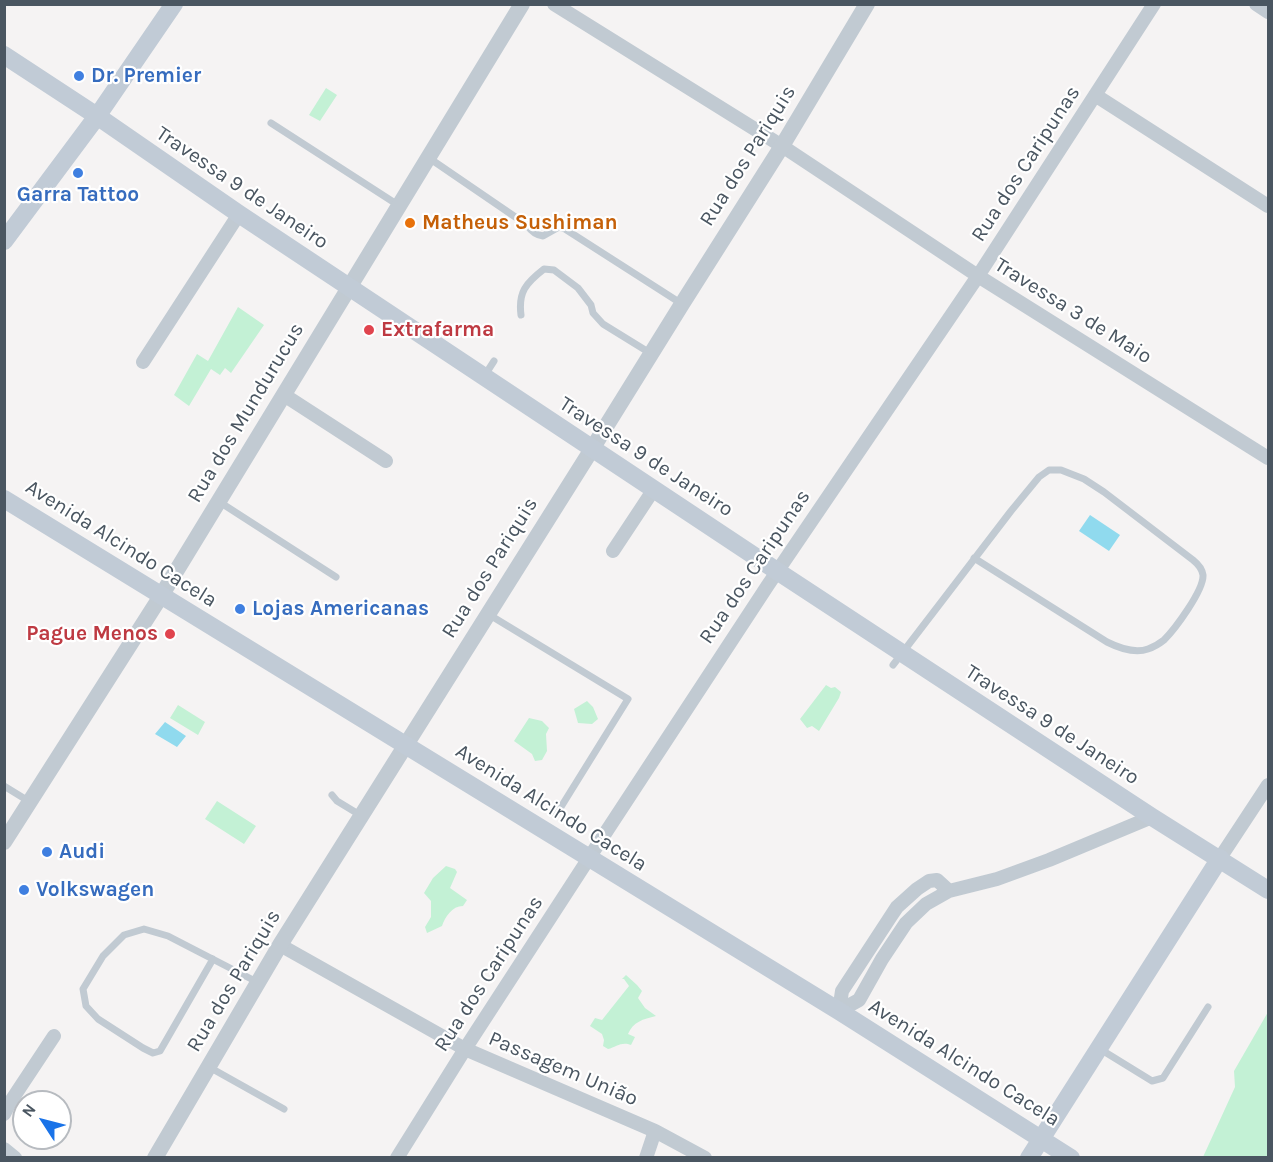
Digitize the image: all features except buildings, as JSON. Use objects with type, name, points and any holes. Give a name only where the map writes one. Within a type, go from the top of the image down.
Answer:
[{"type":"main road","points":[[4,241],[97,116],[174,4]]},
{"type":"main road","name":"Travessa 9 de Janeiro","points":[[4,55],[777,571],[897,659],[1269,890]]},
{"type":"main road","name":"Avenida Alcindo Cacela","points":[[4,499],[839,1011],[1071,1158]]},
{"type":"main road","points":[[1029,1158],[1220,858]]},
{"type":"street","name":"Rua dos Mundurucus","points":[[4,842],[161,596],[522,4]]},
{"type":"street","name":"Travessa 3 de Maio","points":[[554,4],[782,146],[978,276],[1269,458]]},
{"type":"street","name":"Rua dos Pariquis","points":[[155,1158],[280,945],[782,146],[867,4]]},
{"type":"street","name":"Rua dos Caripunas","points":[[397,1158],[465,1049],[777,571],[978,276],[1154,4]]},
{"type":"street","points":[[1256,4],[1269,12]]},
{"type":"street","points":[[1095,95],[1269,206]]},
{"type":"street","points":[[143,362],[239,214]]},
{"type":"street","points":[[284,395],[386,461]]},
{"type":"street","points":[[613,551],[654,489]]},
{"type":"street","points":[[1220,858],[1269,785]]},
{"type":"street","points":[[839,1011],[842,991],[897,907],[916,889],[932,880],[938,880],[949,891],[997,879],[1152,817]]},
{"type":"street","name":"Passagem União","points":[[280,945],[465,1049],[655,1131],[705,1158]]},
{"type":"street","points":[[4,1114],[54,1036]]},
{"type":"street","points":[[646,1158],[655,1131]]},
{"type":"street","points":[[4,1149],[15,1158]]},
{"type":"lane","points":[[271,123],[400,206]]},
{"type":"lane","points":[[429,158],[527,225],[536,234],[543,236],[555,228],[562,227],[682,304]]},
{"type":"lane","points":[[521,315],[520,303],[523,291],[531,279],[544,269],[554,270],[578,288],[591,305],[592,314],[603,324],[651,354]]},
{"type":"lane","points":[[484,377],[494,362]]},
{"type":"lane","points":[[897,659],[974,558],[1011,511],[1039,477],[1050,470],[1061,470],[1084,479],[1104,492],[1193,560],[1201,569],[1203,579],[1196,597],[1158,645],[1145,651],[1131,651],[1107,642],[974,558]]},
{"type":"lane","points":[[218,501],[336,577]]},
{"type":"lane","points":[[488,614],[628,699],[556,815]]},
{"type":"lane","points":[[4,786],[30,802]]},
{"type":"lane","points":[[332,795],[337,801],[362,817]]},
{"type":"lane","points":[[213,959],[160,1051],[153,1053],[143,1047],[98,1019],[86,1006],[83,989],[103,956],[124,934],[144,929],[168,936],[213,959],[259,983]]},
{"type":"lane","points":[[1098,1048],[1152,1081],[1157,1081],[1162,1078],[1208,1007]]},
{"type":"lane","points":[[209,1067],[284,1109]]},
{"type":"green space","points":[[326,88],[337,95],[320,121],[309,115]]},
{"type":"green space","points":[[238,307],[264,325],[231,373],[225,368],[220,375],[211,369],[189,406],[174,395],[197,354],[208,361]]},
{"type":"green space","points":[[826,685],[831,688],[835,687],[841,692],[839,698],[819,731],[812,726],[807,728],[800,719]]},
{"type":"green space","points":[[587,701],[593,707],[598,719],[592,724],[578,723],[574,709]]},
{"type":"green space","points":[[178,705],[205,722],[198,735],[170,718]]},
{"type":"green space","points":[[529,718],[542,721],[549,728],[546,734],[547,751],[542,760],[535,761],[532,754],[514,741]]},
{"type":"green space","points":[[217,801],[256,826],[244,844],[205,819]]},
{"type":"green space","points":[[446,866],[457,872],[450,888],[467,900],[463,906],[459,906],[450,913],[442,926],[427,933],[425,927],[431,917],[431,901],[424,893],[433,878]]},
{"type":"green space","points":[[626,975],[642,991],[638,998],[645,1008],[656,1016],[643,1020],[633,1027],[628,1034],[635,1037],[631,1045],[622,1044],[608,1049],[603,1046],[602,1034],[590,1026],[595,1018],[602,1020],[629,986],[622,979]]},
{"type":"green space","points":[[1268,1012],[1268,1157],[1203,1157],[1235,1087],[1234,1071]]},
{"type":"water","points":[[1090,515],[1120,535],[1109,551],[1079,531]]},
{"type":"water","points":[[165,722],[186,736],[177,747],[155,734]]},
{"type":"place","name":"Dr. Premier","points":[[79,76]]},
{"type":"place","name":"Garra Tattoo","points":[[78,173]]},
{"type":"place","name":"Matheus Sushiman","points":[[410,223]]},
{"type":"place","name":"Extrafarma","points":[[369,330]]},
{"type":"place","name":"Lojas Americanas","points":[[240,609]]},
{"type":"place","name":"Pague Menos","points":[[170,634]]},
{"type":"place","name":"Audi","points":[[47,852]]},
{"type":"place","name":"Volkswagen","points":[[24,890]]}]
